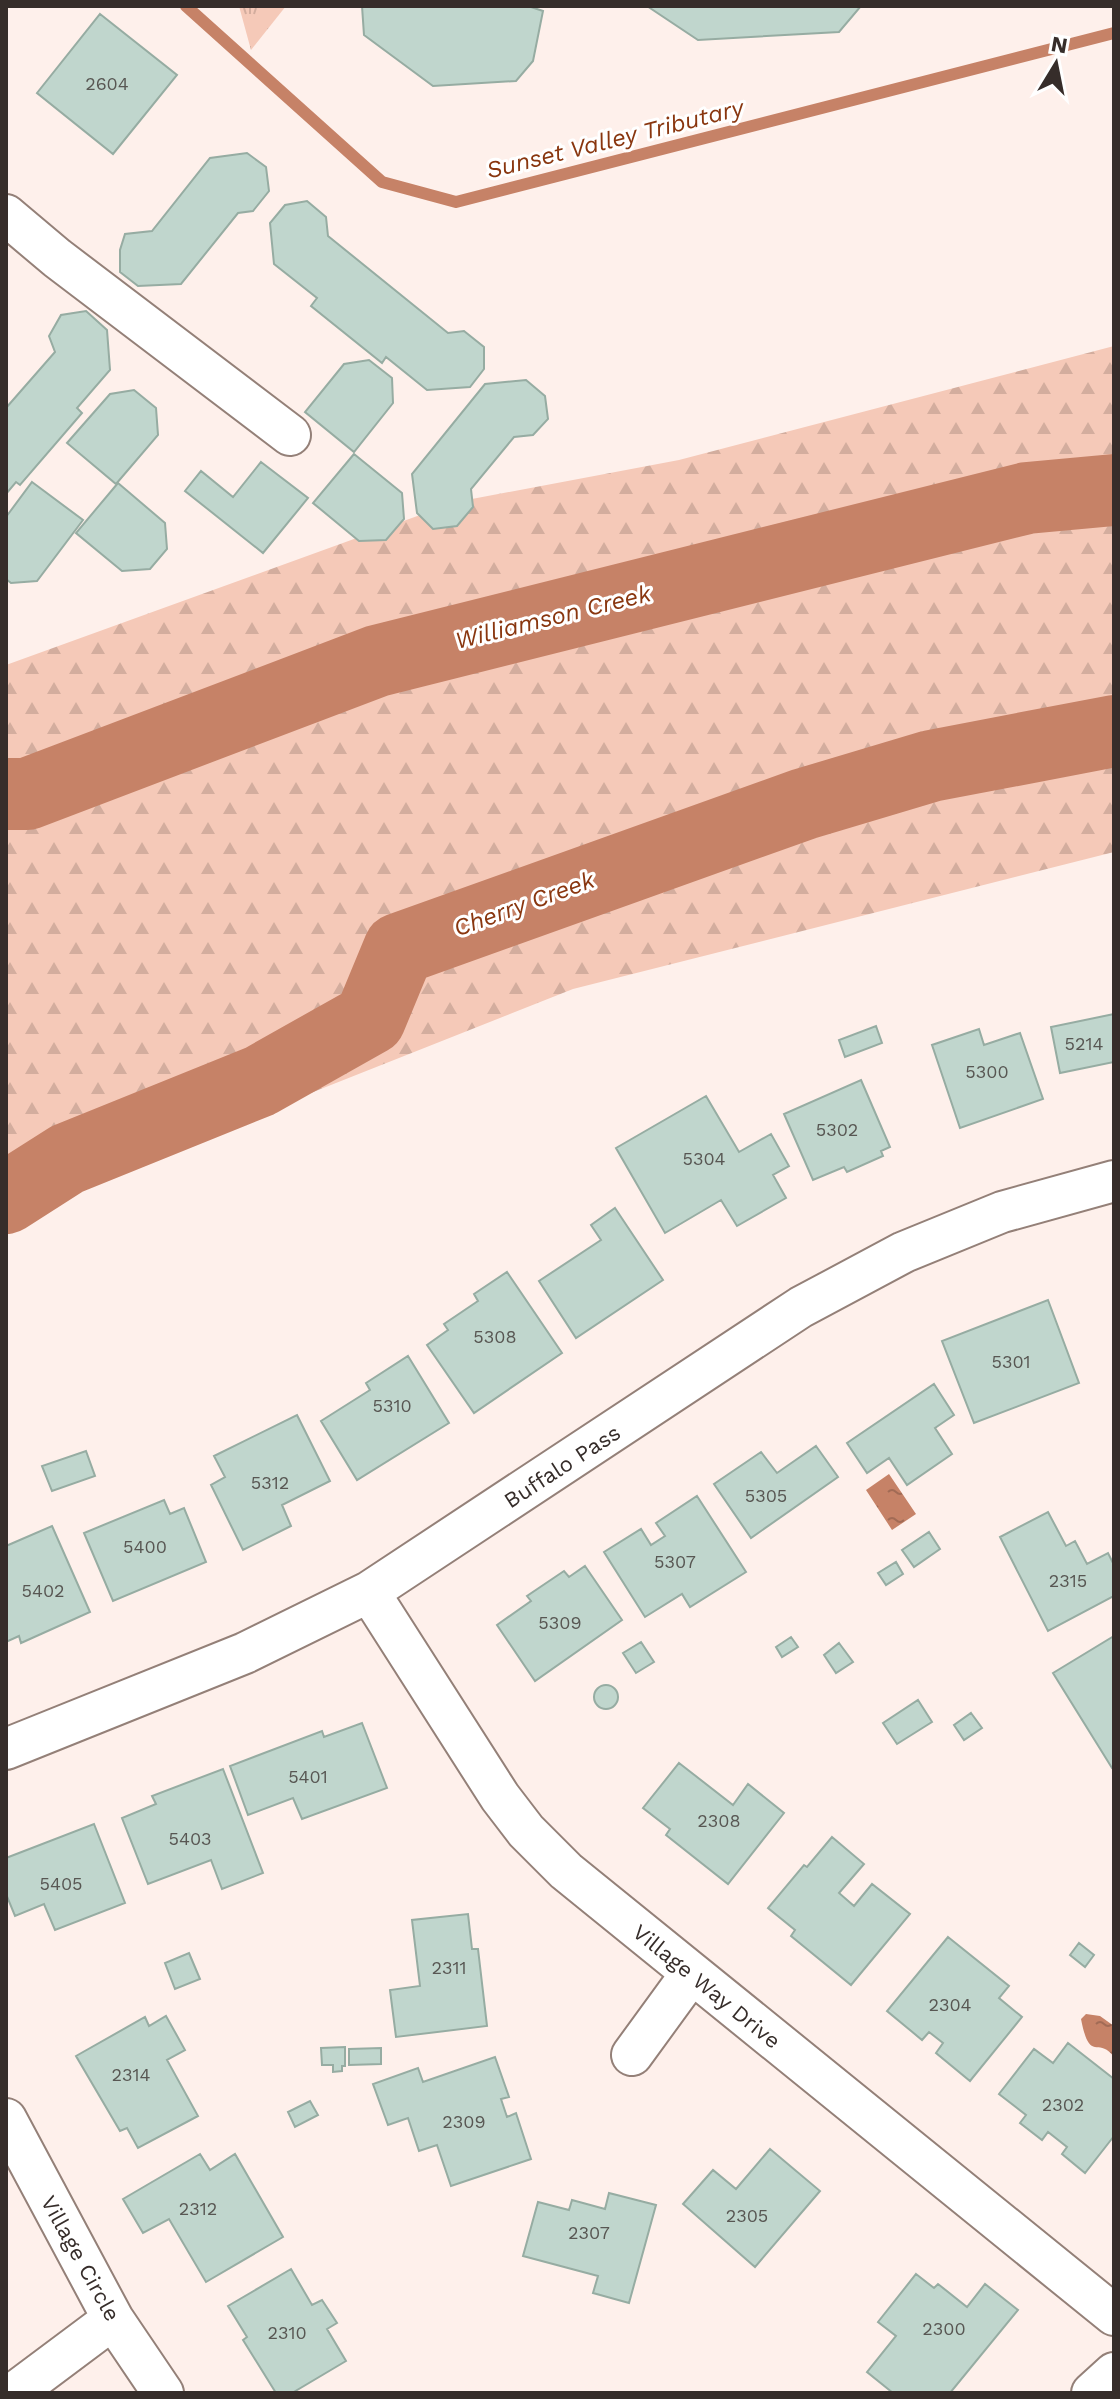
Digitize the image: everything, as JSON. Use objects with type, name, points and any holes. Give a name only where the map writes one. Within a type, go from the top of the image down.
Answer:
[{"type":"street","points":[[6,215],[57,258],[290,435]]},
{"type":"street","name":"Buffalo Pass","points":[[6,1749],[245,1653],[369,1592],[801,1307],[904,1252],[988,1218],[1114,1181]]},
{"type":"street","name":"Village Way Drive","points":[[369,1592],[526,1831],[566,1871],[1114,2315]]},
{"type":"street","points":[[632,2055],[691,1974]]},
{"type":"street","name":"Village Circle","points":[[6,2119],[113,2319],[163,2393]]},
{"type":"street","points":[[14,2393],[113,2319]]},
{"type":"street","points":[[1092,2393],[1114,2373]]},
{"type":"green space","points":[[239,6],[286,6],[251,50]]},
{"type":"green space","points":[[1114,346],[1114,852],[573,989],[6,1214],[6,665],[456,502],[679,460]]},
{"type":"water","points":[[889,1474],[916,1514],[892,1530],[866,1490]]},
{"type":"water","points":[[1086,2014],[1100,2016],[1114,2026],[1114,2057],[1088,2041],[1081,2019]]},
{"type":"building","points":[[362,6],[528,6],[543,11],[533,61],[516,81],[433,86],[364,35]]},
{"type":"building","points":[[647,6],[861,6],[839,32],[698,40]]},
{"type":"building","points":[[100,14],[177,75],[113,154],[37,93]]},
{"type":"building","points":[[247,153],[266,167],[269,191],[253,211],[238,213],[181,284],[138,286],[120,272],[120,250],[125,234],[152,231],[210,158]]},
{"type":"building","points":[[307,201],[326,217],[328,236],[448,333],[464,331],[484,347],[484,369],[470,387],[427,390],[386,357],[382,363],[311,306],[317,298],[274,264],[270,223],[285,205]]},
{"type":"building","points":[[86,311],[107,330],[110,370],[77,408],[82,413],[20,485],[16,482],[6,494],[6,408],[55,352],[49,336],[61,315]]},
{"type":"building","points":[[369,360],[392,378],[393,403],[354,452],[305,412],[344,364]]},
{"type":"building","points":[[526,380],[545,396],[548,419],[533,435],[514,437],[471,489],[473,507],[457,526],[433,529],[417,513],[412,474],[485,384]]},
{"type":"building","points":[[134,390],[156,408],[158,435],[116,484],[67,443],[110,394]]},
{"type":"building","points":[[354,454],[402,493],[404,519],[386,540],[359,541],[313,503]]},
{"type":"building","points":[[261,462],[308,498],[263,553],[185,491],[201,471],[233,497]]},
{"type":"building","points":[[32,482],[83,520],[37,581],[11,583],[6,579],[6,517]]},
{"type":"building","points":[[118,483],[165,523],[167,549],[150,569],[122,571],[76,533]]},
{"type":"building","points":[[1114,1014],[1114,1062],[1060,1073],[1051,1027]]},
{"type":"building","points":[[876,1026],[882,1043],[845,1057],[839,1040]]},
{"type":"building","points":[[979,1029],[984,1045],[1020,1033],[1043,1099],[960,1128],[932,1045]]},
{"type":"building","points":[[861,1080],[890,1147],[881,1151],[883,1156],[847,1172],[844,1167],[813,1180],[784,1114]]},
{"type":"building","points":[[706,1096],[739,1152],[771,1134],[789,1166],[773,1175],[786,1198],[737,1226],[721,1200],[665,1233],[616,1148]]},
{"type":"building","points":[[615,1208],[663,1280],[576,1338],[539,1281],[601,1240],[591,1225]]},
{"type":"building","points":[[507,1272],[562,1353],[474,1413],[427,1345],[448,1330],[444,1324],[478,1301],[474,1294]]},
{"type":"building","points":[[1048,1300],[1079,1383],[974,1423],[942,1341]]},
{"type":"building","points":[[408,1356],[449,1423],[357,1480],[321,1421],[370,1390],[366,1383]]},
{"type":"building","points":[[934,1384],[954,1415],[935,1428],[952,1454],[907,1485],[889,1458],[867,1473],[847,1443]]},
{"type":"building","points":[[297,1415],[330,1481],[282,1505],[291,1526],[243,1550],[211,1485],[225,1477],[214,1456]]},
{"type":"building","points":[[816,1446],[838,1477],[751,1538],[714,1484],[761,1452],[777,1473]]},
{"type":"building","points":[[86,1451],[95,1476],[52,1491],[42,1466]]},
{"type":"building","points":[[697,1496],[746,1572],[690,1607],[682,1594],[645,1617],[604,1552],[641,1529],[651,1545],[665,1536],[656,1523]]},
{"type":"building","points":[[164,1500],[170,1514],[184,1508],[206,1562],[113,1601],[84,1533]]},
{"type":"building","points":[[1048,1512],[1066,1546],[1075,1541],[1087,1564],[1108,1553],[1114,1565],[1114,1596],[1048,1631],[1000,1537]]},
{"type":"building","points":[[52,1526],[90,1612],[21,1643],[19,1636],[6,1642],[6,1546]]},
{"type":"building","points":[[929,1532],[940,1549],[914,1567],[902,1550]]},
{"type":"building","points":[[896,1562],[903,1574],[886,1585],[878,1573]]},
{"type":"building","points":[[585,1566],[622,1620],[535,1681],[497,1625],[531,1601],[527,1596],[564,1571],[569,1577]]},
{"type":"building","points":[[1114,1636],[1114,1767],[1112,1768],[1053,1673]]},
{"type":"building","points":[[791,1637],[798,1647],[782,1657],[776,1647]]},
{"type":"building","points":[[641,1642],[654,1662],[636,1673],[623,1653]]},
{"type":"building","points":[[839,1643],[853,1662],[836,1673],[824,1655]]},
{"type":"building","points":[[606,1685],[615,1688],[618,1697],[615,1706],[606,1709],[597,1706],[594,1697],[597,1688]]},
{"type":"building","points":[[918,1700],[932,1722],[897,1744],[883,1723]]},
{"type":"building","points":[[971,1713],[982,1728],[964,1740],[954,1725]]},
{"type":"building","points":[[362,1723],[387,1788],[302,1819],[293,1798],[248,1815],[230,1766],[322,1731],[324,1737]]},
{"type":"building","points":[[679,1763],[733,1805],[748,1784],[784,1813],[728,1884],[666,1835],[670,1829],[643,1808]]},
{"type":"building","points":[[223,1769],[263,1873],[222,1889],[211,1860],[148,1884],[122,1818],[156,1804],[152,1796]]},
{"type":"building","points":[[94,1824],[125,1903],[55,1930],[44,1904],[15,1916],[6,1894],[6,1858]]},
{"type":"building","points":[[832,1837],[864,1864],[839,1893],[854,1906],[872,1884],[910,1914],[851,1985],[791,1936],[795,1930],[768,1908]]},
{"type":"building","points":[[468,1914],[472,1949],[478,1949],[487,2026],[396,2037],[390,1990],[420,1986],[412,1920]]},
{"type":"building","points":[[948,1937],[1009,1986],[999,1998],[1022,2017],[970,2081],[936,2053],[943,2043],[929,2032],[922,2040],[887,2011]]},
{"type":"building","points":[[1079,1943],[1094,1955],[1085,1967],[1070,1955]]},
{"type":"building","points":[[189,1953],[200,1979],[175,1989],[165,1963]]},
{"type":"building","points":[[166,2016],[185,2050],[167,2060],[198,2116],[138,2148],[127,2128],[120,2131],[76,2056],[145,2017],[149,2026]]},
{"type":"building","points":[[1068,2043],[1114,2079],[1114,2136],[1085,2173],[1062,2154],[1067,2147],[1048,2132],[1042,2140],[1020,2123],[1026,2115],[999,2094],[1034,2049],[1053,2063]]},
{"type":"building","points":[[345,2047],[342,2071],[333,2072],[333,2065],[322,2065],[321,2048]]},
{"type":"building","points":[[381,2048],[381,2064],[349,2065],[349,2049]]},
{"type":"building","points":[[495,2057],[509,2097],[501,2099],[507,2117],[516,2113],[531,2159],[451,2186],[437,2145],[419,2151],[408,2118],[388,2125],[373,2084],[418,2068],[423,2082]]},
{"type":"building","points":[[310,2101],[318,2115],[295,2127],[288,2112]]},
{"type":"building","points":[[770,2149],[820,2191],[755,2267],[683,2204],[713,2170],[736,2189]]},
{"type":"building","points":[[200,2154],[210,2170],[235,2154],[283,2237],[206,2282],[169,2219],[143,2233],[123,2199]]},
{"type":"building","points":[[609,2193],[656,2205],[629,2303],[593,2293],[598,2276],[523,2256],[538,2202],[569,2210],[572,2200],[605,2209]]},
{"type":"building","points":[[291,2269],[312,2305],[322,2300],[337,2323],[327,2329],[346,2361],[292,2393],[276,2393],[243,2340],[247,2337],[228,2306]]},
{"type":"building","points":[[916,2274],[934,2288],[938,2284],[967,2307],[985,2284],[1018,2310],[950,2393],[893,2393],[867,2372],[896,2336],[878,2322]]},
{"type":"waterway","name":"Sunset Valley Tributary","points":[[186,6],[382,182],[456,202],[1114,33]]},
{"type":"waterway","name":"Williamson Creek","points":[[6,794],[27,794],[377,661],[1027,498],[1114,490]]},
{"type":"waterway","name":"Cherry Creek","points":[[6,1198],[67,1159],[260,1081],[370,1019],[399,949],[804,804],[931,766],[1114,731]]}]
